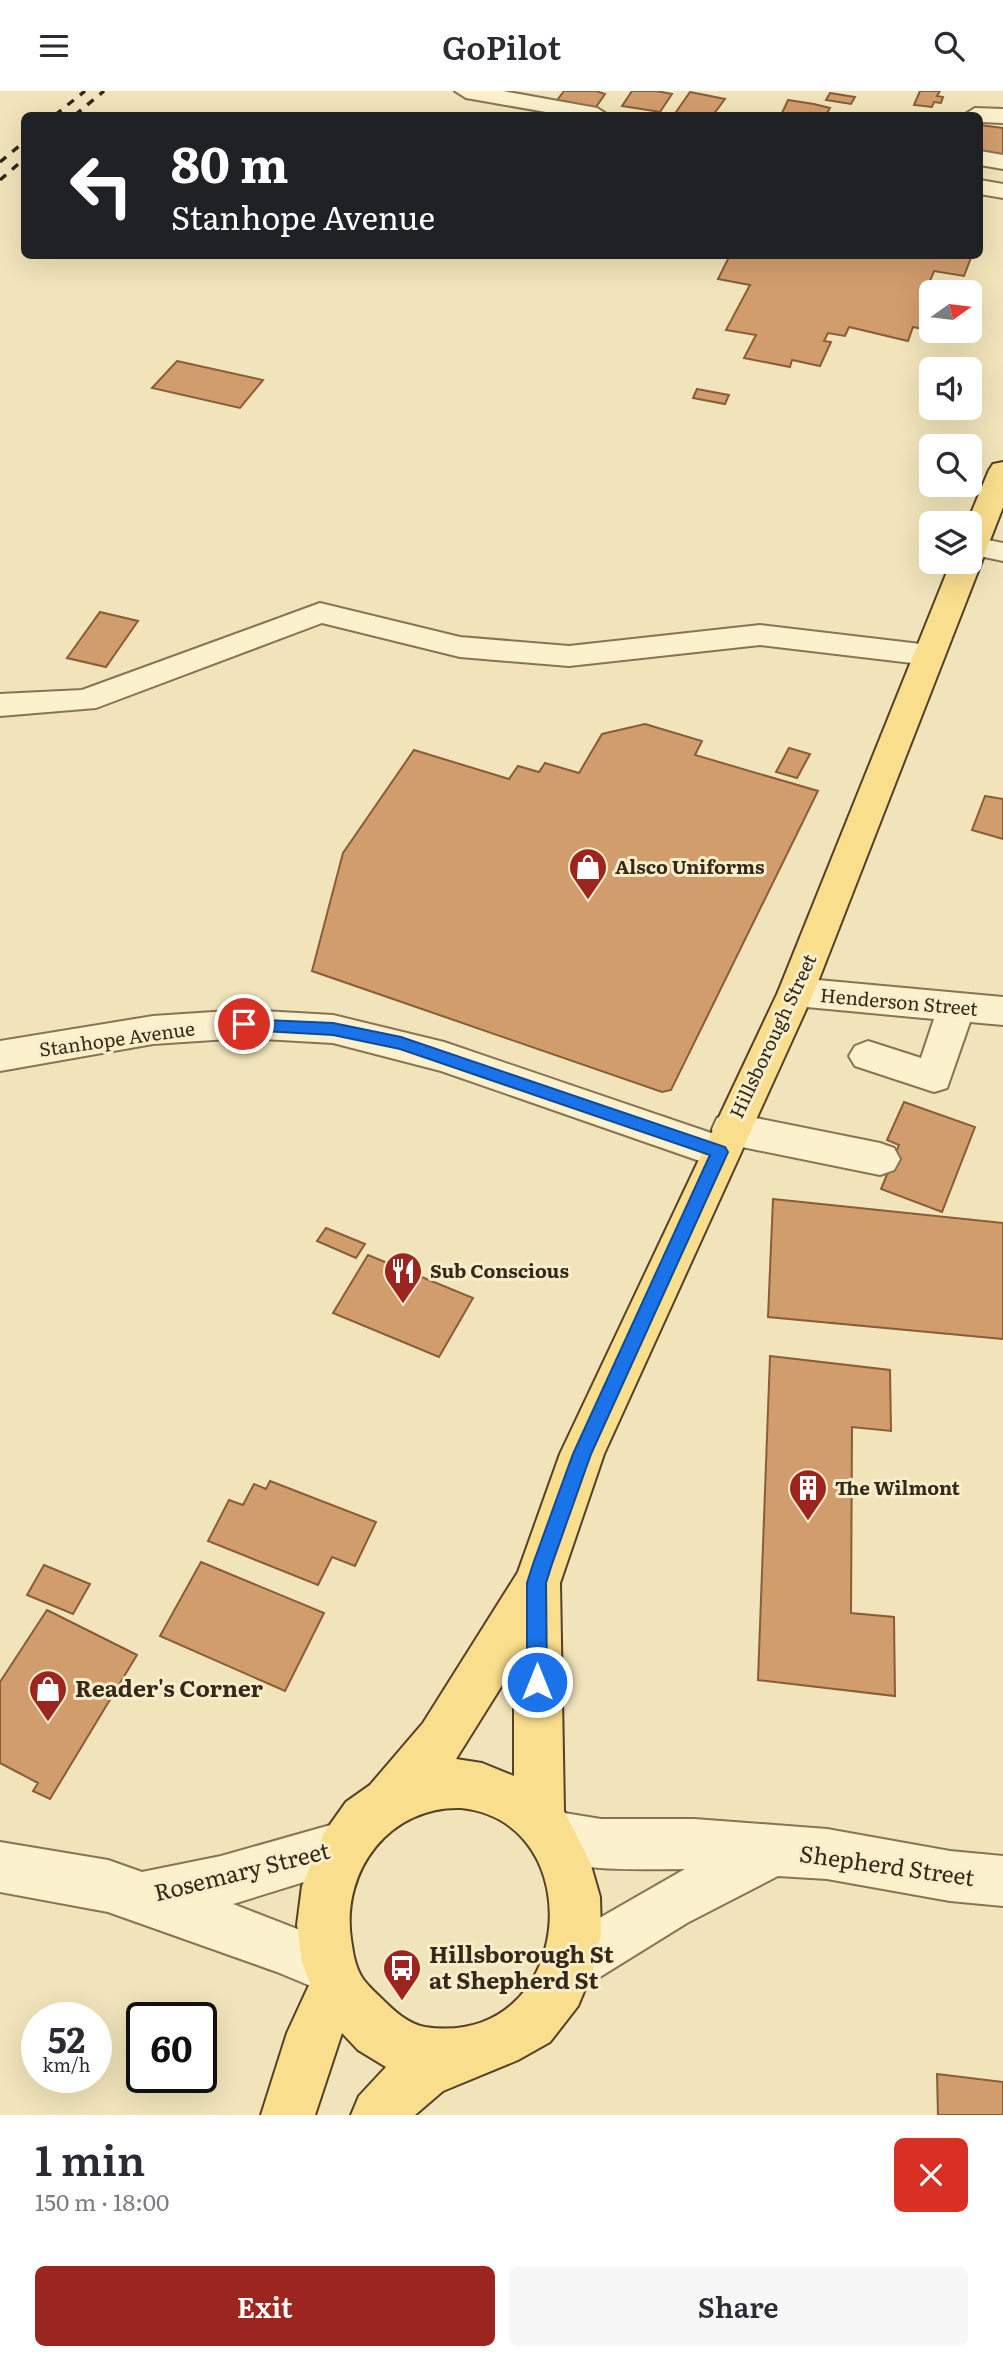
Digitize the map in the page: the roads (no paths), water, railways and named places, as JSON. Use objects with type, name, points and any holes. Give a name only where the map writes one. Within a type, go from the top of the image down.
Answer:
[{"type":"main road","name":"Hillsborough Street","points":[[982,523],[1003,470]]},
{"type":"main road","name":"Hillsborough Street","points":[[389,1799],[440,1740],[537,1583],[582,1454],[796,992],[962,574]]},
{"type":"main road","name":"Hillsborough Street","points":[[537,1583],[546,1828]]},
{"type":"main road","points":[[378,2115],[424,2072],[508,2039],[528,2026],[559,1987],[568,1966],[576,1922],[575,1895],[569,1870],[546,1828],[515,1801],[480,1786],[449,1782],[417,1787],[389,1799],[362,1821],[341,1847],[326,1884],[321,1928],[333,1977],[358,2016],[392,2043],[425,2053],[469,2054]]},
{"type":"main road","points":[[288,2115],[333,1977]]},
{"type":"street","points":[[466,91],[581,112]]},
{"type":"street","points":[[983,115],[1003,116]]},
{"type":"street","points":[[983,159],[1003,162]]},
{"type":"street","points":[[983,188],[1003,191]]},
{"type":"street","points":[[982,553],[1003,552]]},
{"type":"street","points":[[0,705],[85,700],[320,613],[460,647],[569,656],[760,635],[929,655]]},
{"type":"street","name":"Henderson Street","points":[[796,992],[1003,1011]]},
{"type":"street","points":[[868,1056],[934,1076],[956,1007]]},
{"type":"street","name":"Stanhope Avenue","points":[[0,1056],[153,1030],[244,1024],[333,1029],[444,1057],[725,1141],[880,1159]]},
{"type":"street","name":"Shepherd Street","points":[[546,1828],[601,1844],[694,1845],[827,1854],[950,1876],[1003,1881]]},
{"type":"street","name":"Rosemary Street","points":[[144,1897],[221,1882],[341,1847]]},
{"type":"street","name":"Shepherd Street","points":[[568,1966],[690,1893],[771,1852]]},
{"type":"street","name":"Rosemary Street","points":[[0,1867],[108,1886],[144,1897],[217,1926],[281,1947],[333,1977]]},
{"type":"railway","points":[[59,112],[85,91]]},
{"type":"railway","points":[[79,112],[104,91]]},
{"type":"railway","points":[[0,162],[21,144]]},
{"type":"railway","points":[[0,180],[21,162]]},
{"type":"place","name":"Alsco Uniforms","points":[[588,901]]},
{"type":"place","name":"Sub Conscious","points":[[403,1305]]},
{"type":"place","name":"The Wilmont","points":[[808,1522]]},
{"type":"place","name":"Reader's Corner","points":[[48,1723]]},
{"type":"place","name":"Hillsborough St at Shepherd St","points":[[402,2002]]}]
